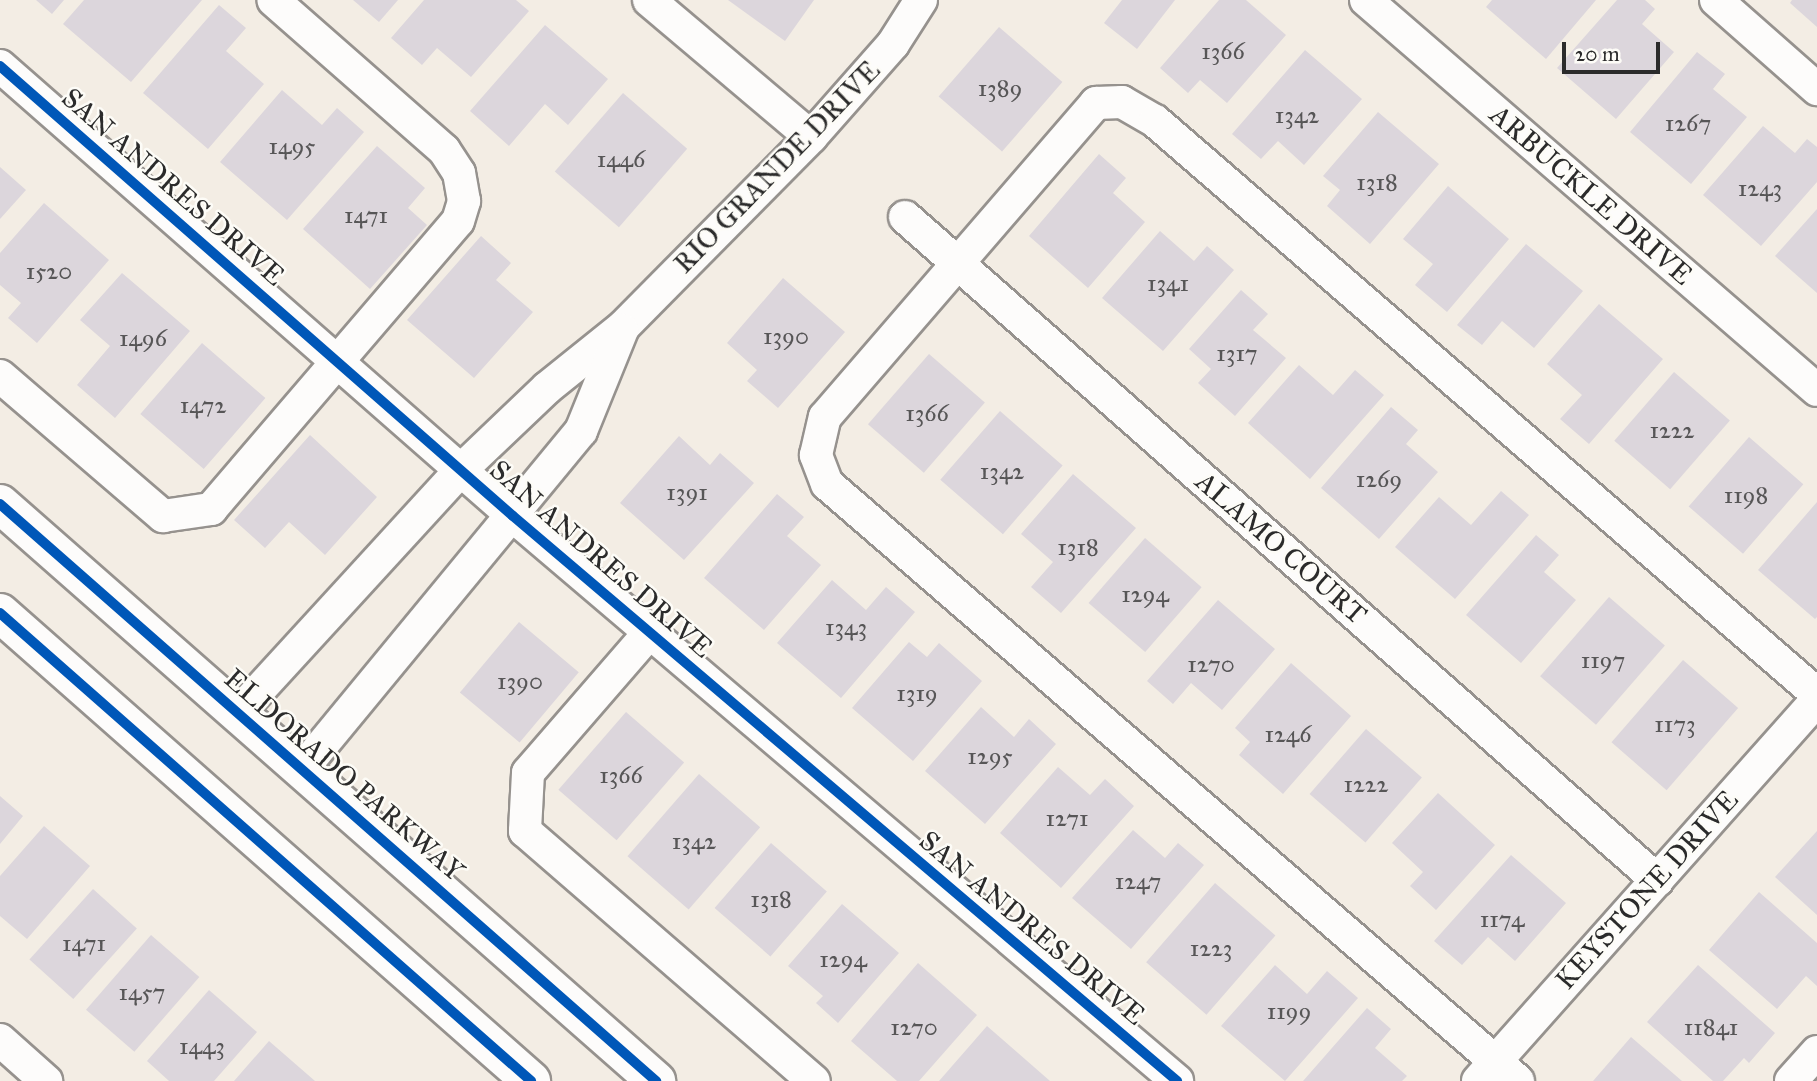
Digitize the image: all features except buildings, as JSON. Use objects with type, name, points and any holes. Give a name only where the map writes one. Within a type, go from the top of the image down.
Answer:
[{"type":"main road","name":"ELDORADO PARKWAY","points":[[0,504],[656,1081]]},
{"type":"main road","points":[[0,613],[531,1081]]},
{"type":"street","points":[[0,376],[163,516],[211,509],[458,221],[464,201],[461,187],[444,150],[273,0]]},
{"type":"street","points":[[649,0],[810,137]]},
{"type":"street","name":"RIO GRANDE DRIVE","points":[[239,712],[461,470],[547,388],[624,326],[810,137],[893,44],[921,0]]},
{"type":"street","name":"ARBUCKLE DRIVE","points":[[1366,0],[1817,390]]},
{"type":"street","points":[[1716,0],[1817,89]]},
{"type":"street","name":"SAN ANDRES DRIVE","points":[[0,66],[513,516],[1177,1081]]},
{"type":"street","points":[[1497,1074],[827,484],[816,455],[825,417],[1096,103],[1122,102],[1155,121],[1817,697]]},
{"type":"street","name":"ALAMO COURT","points":[[905,217],[1657,880]]},
{"type":"street","name":"RIO GRANDE DRIVE","points":[[303,768],[581,431],[624,326]]},
{"type":"street","points":[[650,632],[528,774],[525,831],[814,1081]]},
{"type":"street","name":"KEYSTONE DRIVE","points":[[1497,1074],[1657,880],[1817,697]]},
{"type":"street","points":[[0,1040],[46,1081]]},
{"type":"street","points":[[1791,1081],[1817,1052]]},
{"type":"cycle path","points":[[0,66],[513,516],[1177,1081]]},
{"type":"cycle path","points":[[0,504],[656,1081]]},
{"type":"cycle path","points":[[0,613],[531,1081]]}]
